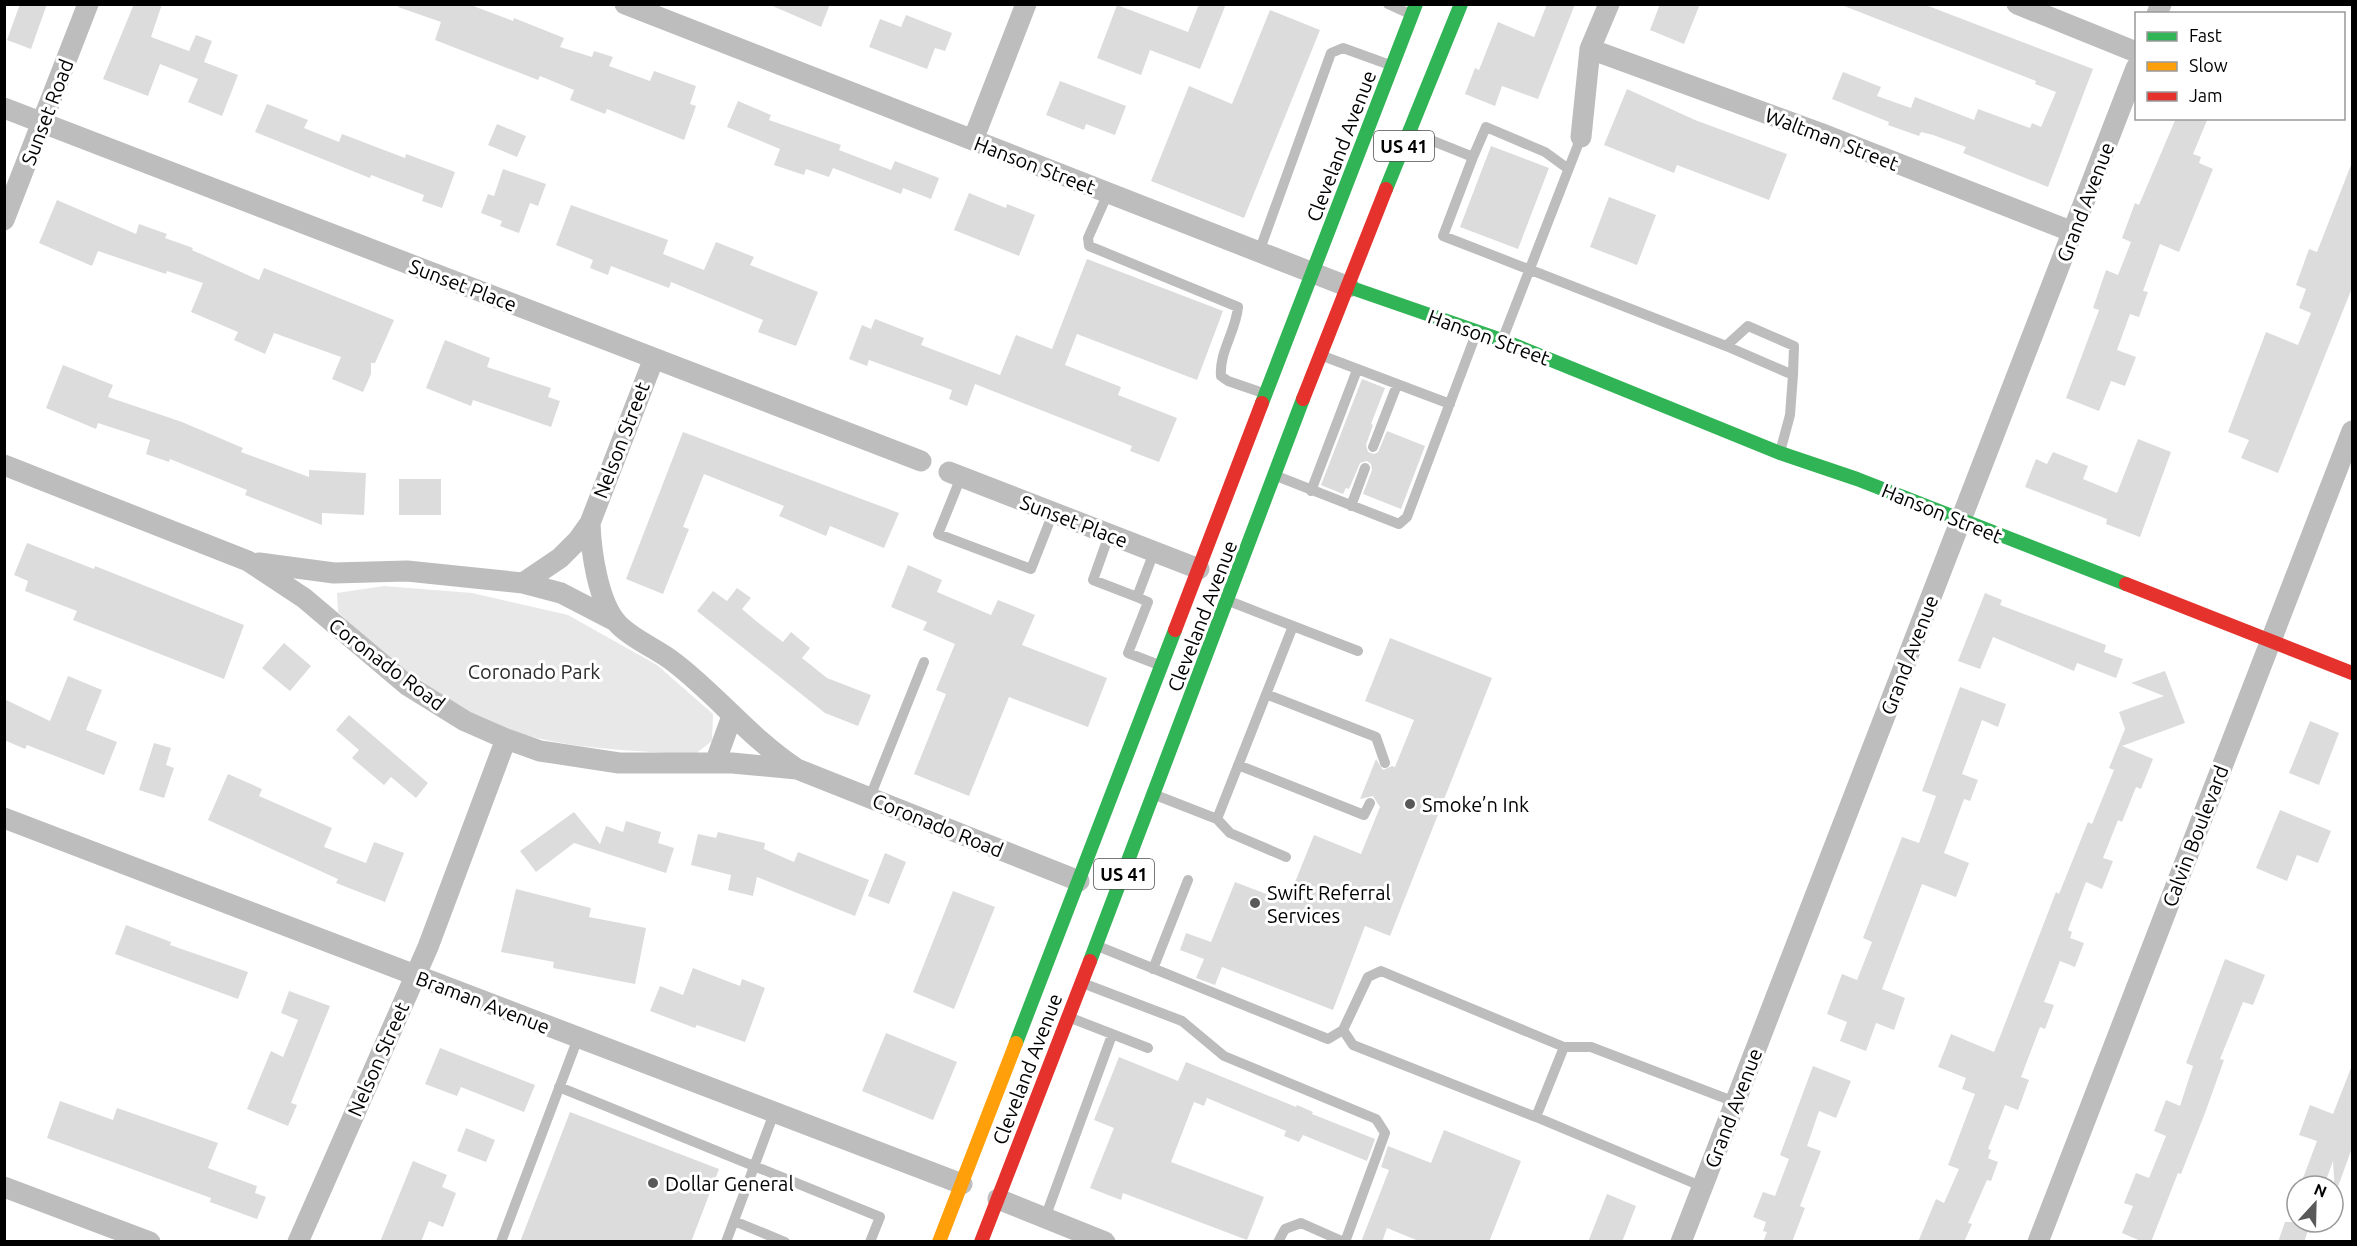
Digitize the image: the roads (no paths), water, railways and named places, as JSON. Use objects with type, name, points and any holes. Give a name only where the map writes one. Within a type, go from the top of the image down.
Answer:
[{"type":"main road","name":"Cleveland Avenue","points":[[981,1242],[1229,601],[1320,354],[1349,287],[1461,4]]},
{"type":"main road","name":"Cleveland Avenue","points":[[939,1242],[1414,10]]},
{"type":"main road","name":"Hanson Street","points":[[1349,287],[1502,340],[1780,453],[1857,479],[2352,673]]},
{"type":"main road","points":[[992,1149],[994,1101]]},
{"type":"main road","points":[[993,1171],[998,1199]]},
{"type":"main road","points":[[962,1184],[968,1212]]},
{"type":"street","name":"Sunset Road","points":[[4,220],[88,4]]},
{"type":"street","name":"Hanson Street","points":[[625,4],[1349,287]]},
{"type":"street","points":[[973,140],[1026,4]]},
{"type":"street","points":[[1581,137],[1590,49],[1609,4]]},
{"type":"street","points":[[2017,4],[2135,52]]},
{"type":"street","name":"Waltman Street","points":[[1590,49],[1820,133],[2073,232]]},
{"type":"street","name":"Grand Avenue","points":[[1681,1242],[2135,71]]},
{"type":"street","name":"Sunset Place","points":[[4,108],[921,462]]},
{"type":"street","name":"Nelson Street","points":[[590,523],[654,358]]},
{"type":"street","name":"Calvin Boulevard","points":[[2038,1242],[2352,431]]},
{"type":"street","name":"Coronado Road","points":[[4,465],[248,561],[304,598],[407,685],[465,721],[506,739],[540,751],[599,761],[758,764],[797,769],[1079,880]]},
{"type":"street","name":"Sunset Place","points":[[955,475],[1199,569]]},
{"type":"street","points":[[522,583],[560,558],[578,540],[590,523]]},
{"type":"street","name":"Coronado Road","points":[[590,523],[591,548],[605,602],[618,623]]},
{"type":"street","name":"Coronado Road","points":[[248,561],[333,573],[407,572],[522,583],[561,593],[618,623],[674,662],[774,753],[797,769]]},
{"type":"street","points":[[715,763],[732,716]]},
{"type":"street","name":"Nelson Street","points":[[298,1242],[415,976],[506,739]]},
{"type":"street","name":"Braman Avenue","points":[[4,818],[962,1184]]},
{"type":"street","points":[[4,1187],[150,1242]]},
{"type":"street","points":[[998,1199],[1105,1242]]},
{"type":"lane","points":[[1388,4],[1414,10]]},
{"type":"lane","points":[[1259,252],[1331,53],[1343,48],[1393,66]]},
{"type":"lane","points":[[1567,168],[1545,152],[1486,127],[1443,236],[1726,346],[1793,375]]},
{"type":"lane","points":[[1410,131],[1473,158]]},
{"type":"lane","points":[[1502,340],[1567,168],[1581,137]]},
{"type":"lane","points":[[1108,193],[1088,238],[1089,246],[1238,307],[1237,319],[1220,363],[1221,376],[1228,381],[1266,394]]},
{"type":"lane","points":[[1726,346],[1748,326],[1794,346],[1790,415],[1780,453]]},
{"type":"lane","points":[[1276,476],[1399,524],[1407,517],[1477,331]]},
{"type":"lane","points":[[1320,354],[1450,404]]},
{"type":"lane","points":[[1311,491],[1326,461],[1358,370]]},
{"type":"lane","points":[[1371,443],[1380,414],[1397,385]]},
{"type":"lane","points":[[1351,506],[1360,471]]},
{"type":"lane","points":[[955,475],[938,534],[1030,569],[1053,513]]},
{"type":"lane","points":[[1109,535],[1093,580],[1148,602],[1128,653],[1162,666]]},
{"type":"lane","points":[[1137,597],[1154,552]]},
{"type":"lane","points":[[1229,601],[1358,651]]},
{"type":"lane","points":[[1217,819],[1293,626]]},
{"type":"lane","points":[[870,797],[924,663]]},
{"type":"lane","points":[[1266,694],[1376,737],[1385,763]]},
{"type":"lane","points":[[1238,765],[1364,815],[1370,802]]},
{"type":"lane","points":[[1155,794],[1217,819],[1230,833],[1286,857]]},
{"type":"lane","points":[[1153,969],[1188,880]]},
{"type":"lane","points":[[1096,946],[1328,1039],[1344,1030],[1368,977],[1381,971],[1564,1047],[1591,1047],[1735,1102]]},
{"type":"lane","points":[[1082,983],[1174,1018],[1224,1056],[1376,1119],[1384,1133],[1345,1242],[1301,1223],[1285,1229],[1278,1242]]},
{"type":"lane","points":[[1068,1017],[1149,1048]]},
{"type":"lane","points":[[1344,1030],[1353,1045],[1536,1117],[1703,1187]]},
{"type":"lane","points":[[1045,1218],[1112,1035]]},
{"type":"lane","points":[[501,1242],[578,1038]]},
{"type":"lane","points":[[1536,1117],[1564,1047]]},
{"type":"lane","points":[[559,1087],[880,1217],[870,1242]]},
{"type":"lane","points":[[726,1242],[774,1113]]},
{"type":"lane","points":[[734,1221],[785,1242]]},
{"type":"place","name":"Smoke’n Ink","points":[[1410,804]]},
{"type":"place","name":"Swift Referral Services","points":[[1255,903]]},
{"type":"place","name":"Dollar General","points":[[653,1183]]},
{"type":"park label","name":"Coronado Park","points":[[534,671]]}]
